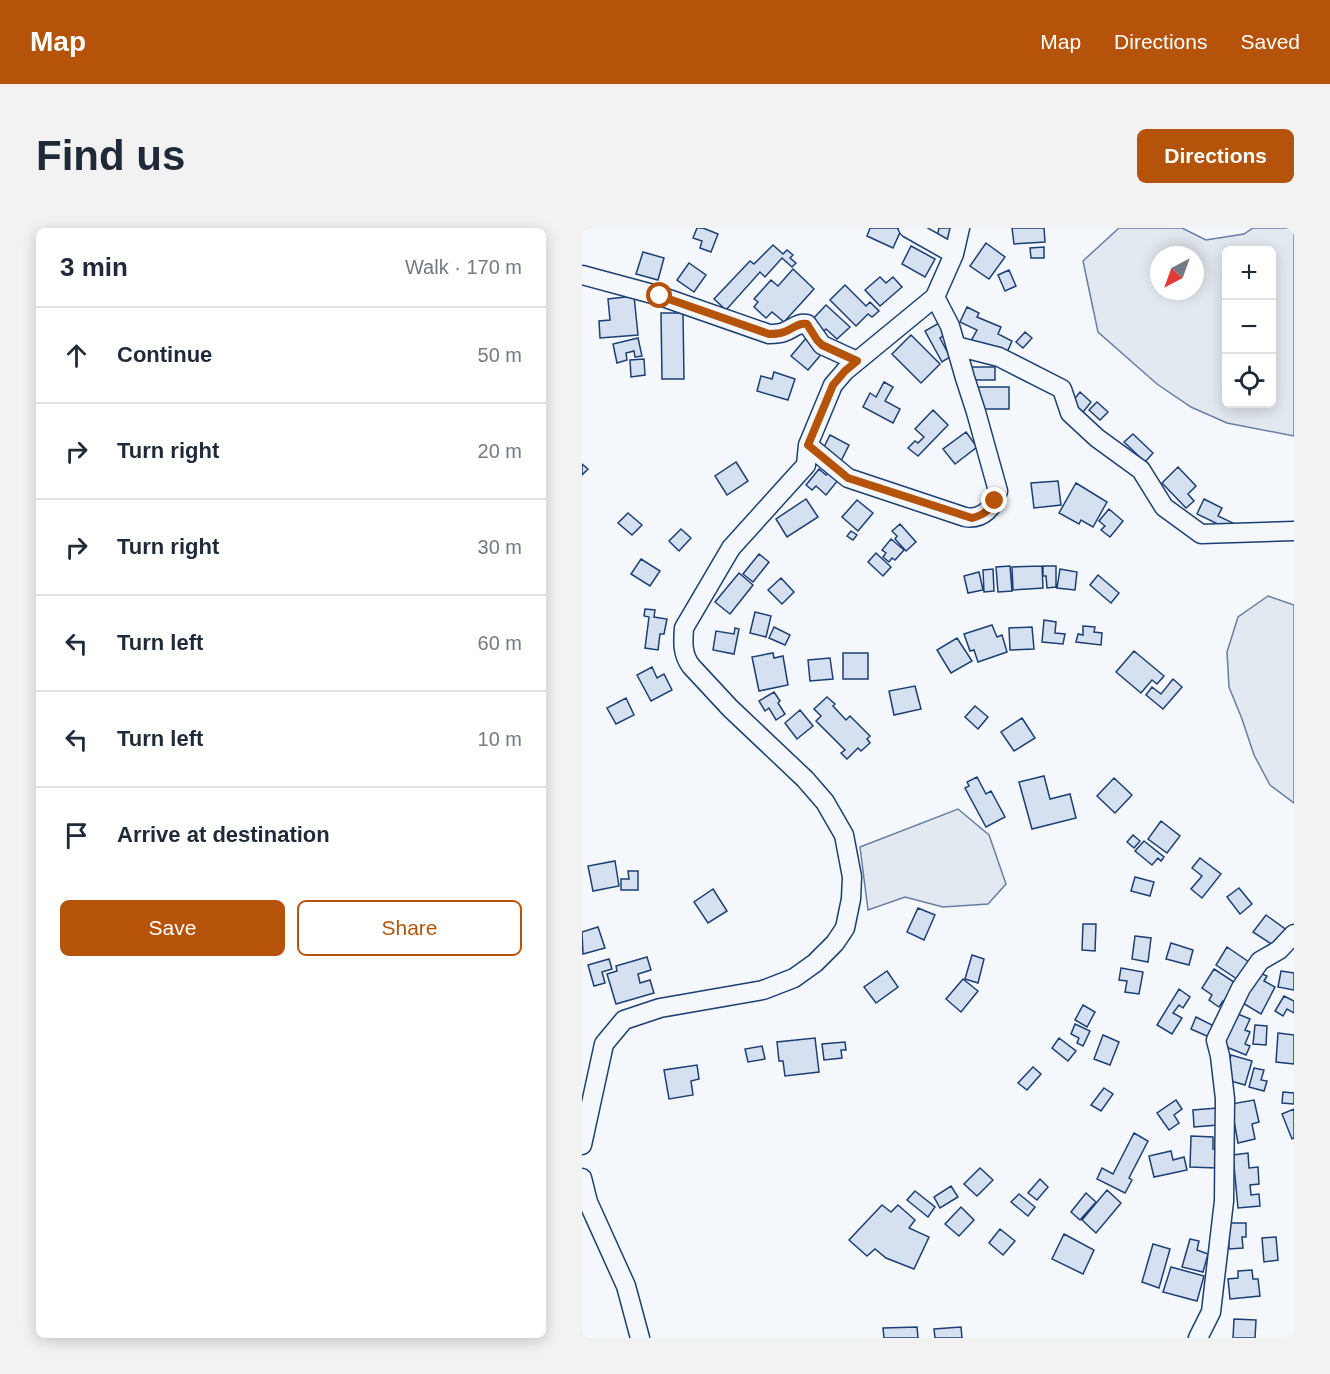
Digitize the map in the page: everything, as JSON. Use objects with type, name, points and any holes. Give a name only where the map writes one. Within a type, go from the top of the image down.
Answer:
[{"type":"street","points":[[908,228],[954,254]]},
{"type":"street","points":[[582,1145],[604,1044],[624,1020],[665,1007],[763,990],[794,978],[815,963],[835,943],[845,928],[851,899],[852,877],[844,835],[825,802],[805,779],[730,708],[691,666],[687,660],[683,641],[684,628],[731,548],[806,465],[808,445],[833,385],[845,371],[935,297],[954,254],[960,228]]},
{"type":"street","points":[[582,275],[660,296],[769,334],[785,332],[804,323],[822,345],[857,361]]},
{"type":"street","points":[[808,445],[848,478],[965,517],[972,518],[990,509],[998,491],[950,326],[935,297]]},
{"type":"street","points":[[956,346],[999,357],[1062,389],[1070,412],[1097,438],[1141,470],[1164,507],[1201,534],[1294,531]]},
{"type":"street","points":[[1198,1338],[1211,1312],[1224,1201],[1224,1099],[1220,1056],[1216,1040],[1241,988],[1260,961],[1279,950],[1294,934]]},
{"type":"street","points":[[582,1178],[588,1202],[626,1286],[640,1338]]},
{"type":"shaded area","points":[[1119,228],[1182,228],[1206,240],[1244,234],[1253,228],[1294,228],[1294,436],[1227,423],[1191,407],[1157,384],[1098,332],[1083,261]]},
{"type":"shaded area","points":[[1268,596],[1294,605],[1294,803],[1270,785],[1254,755],[1229,687],[1227,652],[1238,617]]},
{"type":"shaded area","points":[[958,809],[989,835],[1006,884],[988,904],[943,907],[905,897],[868,910],[860,847]]},
{"type":"building","points":[[697,228],[718,234],[711,252],[700,248],[702,241],[693,238]]},
{"type":"building","points":[[870,228],[901,230],[893,248],[867,236]]},
{"type":"building","points":[[939,228],[954,228],[951,240],[937,237]]},
{"type":"building","points":[[1012,228],[1044,228],[1045,242],[1014,244]]},
{"type":"building","points":[[986,243],[1005,257],[989,279],[970,266]]},
{"type":"building","points":[[773,245],[783,254],[787,250],[793,255],[790,258],[796,263],[792,267],[782,258],[765,277],[760,272],[726,310],[714,299],[750,261],[754,264]]},
{"type":"building","points":[[911,246],[935,259],[925,277],[902,264]]},
{"type":"building","points":[[1044,247],[1044,258],[1031,258],[1030,248]]},
{"type":"building","points":[[643,252],[664,258],[658,280],[636,274]]},
{"type":"building","points":[[689,263],[706,275],[694,292],[677,280]]},
{"type":"building","points":[[793,269],[814,289],[784,322],[772,312],[766,318],[754,307],[758,302],[754,299],[771,280],[778,286]]},
{"type":"building","points":[[1009,270],[1016,286],[1005,291],[998,275]]},
{"type":"building","points":[[880,277],[886,283],[893,277],[902,287],[880,306],[865,290]]},
{"type":"building","points":[[845,285],[866,306],[870,302],[879,311],[872,317],[868,314],[856,326],[830,300]]},
{"type":"building","points":[[634,296],[638,335],[600,338],[599,321],[610,320],[608,299]]},
{"type":"building","points":[[826,305],[850,327],[837,339],[812,320]]},
{"type":"building","points":[[967,307],[979,313],[977,317],[1001,327],[998,334],[1012,341],[1005,357],[971,341],[977,330],[960,322]]},
{"type":"building","points":[[661,313],[683,313],[684,379],[662,379]]},
{"type":"building","points":[[939,323],[945,335],[940,338],[950,357],[942,362],[925,331]]},
{"type":"building","points":[[1025,332],[1032,338],[1023,348],[1016,342]]},
{"type":"building","points":[[911,335],[940,364],[921,383],[892,354]]},
{"type":"building","points":[[807,337],[824,351],[808,370],[791,356]]},
{"type":"building","points":[[638,338],[642,356],[635,357],[634,351],[626,353],[627,360],[617,363],[613,344]]},
{"type":"building","points":[[644,359],[645,375],[631,377],[630,360]]},
{"type":"building","points":[[969,367],[995,367],[995,380],[969,380]]},
{"type":"building","points":[[774,372],[795,379],[788,400],[757,391],[761,376],[772,379]]},
{"type":"building","points":[[884,382],[893,387],[885,401],[900,409],[893,423],[863,407],[870,393],[876,397]]},
{"type":"building","points":[[975,387],[1009,387],[1009,409],[976,409]]},
{"type":"building","points":[[1080,392],[1091,402],[1080,416],[1069,406]]},
{"type":"building","points":[[1097,402],[1108,412],[1100,420],[1089,410]]},
{"type":"building","points":[[933,410],[948,425],[918,456],[908,448],[915,441],[918,443],[924,437],[915,429]]},
{"type":"building","points":[[966,432],[977,447],[955,464],[943,449]]},
{"type":"building","points":[[1133,434],[1153,453],[1145,462],[1124,442]]},
{"type":"building","points":[[830,435],[849,445],[841,461],[822,451]]},
{"type":"building","points":[[736,462],[748,481],[727,495],[715,476]]},
{"type":"building","points":[[582,464],[588,469],[582,475]]},
{"type":"building","points":[[1178,467],[1196,486],[1188,494],[1194,501],[1186,508],[1162,483]]},
{"type":"building","points":[[819,469],[826,475],[829,472],[839,479],[826,495],[816,486],[812,490],[806,485]]},
{"type":"building","points":[[1058,481],[1061,505],[1034,508],[1031,483]]},
{"type":"building","points":[[1076,483],[1107,502],[1093,527],[1081,520],[1079,524],[1059,513]]},
{"type":"building","points":[[806,499],[818,517],[787,537],[776,519]]},
{"type":"building","points":[[1204,499],[1222,508],[1218,516],[1233,523],[1230,530],[1197,514]]},
{"type":"building","points":[[857,500],[873,513],[858,531],[842,517]]},
{"type":"building","points":[[1109,509],[1123,521],[1110,537],[1101,530],[1105,526],[1099,521]]},
{"type":"building","points":[[628,513],[642,525],[632,535],[618,523]]},
{"type":"building","points":[[900,524],[916,542],[906,551],[895,539],[897,536],[892,531]]},
{"type":"building","points":[[681,529],[691,538],[679,551],[669,541]]},
{"type":"building","points":[[851,531],[857,535],[853,540],[847,536]]},
{"type":"building","points":[[891,539],[904,550],[895,560],[892,558],[889,562],[883,557],[886,553],[882,550]]},
{"type":"building","points":[[876,553],[891,567],[883,576],[868,562]]},
{"type":"building","points":[[759,554],[769,562],[753,582],[743,574]]},
{"type":"building","points":[[641,559],[660,571],[650,586],[631,574]]},
{"type":"building","points":[[1010,566],[1012,591],[998,592],[996,567]]},
{"type":"building","points":[[1042,566],[1043,588],[1013,590],[1012,567]]},
{"type":"building","points":[[1043,566],[1056,566],[1056,587],[1047,588]]},
{"type":"building","points":[[993,569],[994,591],[984,592],[983,570]]},
{"type":"building","points":[[1060,569],[1077,572],[1075,590],[1057,588]]},
{"type":"building","points":[[979,572],[983,590],[968,593],[964,576]]},
{"type":"building","points":[[739,573],[753,585],[730,614],[715,602]]},
{"type":"building","points":[[1098,575],[1119,593],[1111,603],[1090,585]]},
{"type":"building","points":[[781,578],[794,592],[782,604],[768,590]]},
{"type":"building","points":[[645,609],[655,610],[654,617],[667,619],[664,634],[660,634],[658,650],[645,648],[649,617],[644,616]]},
{"type":"building","points":[[755,612],[771,616],[766,637],[750,633]]},
{"type":"building","points":[[1044,620],[1056,622],[1055,633],[1065,634],[1063,644],[1042,642]]},
{"type":"building","points":[[992,625],[997,637],[1002,635],[1007,652],[978,662],[974,650],[970,651],[964,634]]},
{"type":"building","points":[[1083,626],[1095,627],[1094,632],[1102,633],[1101,645],[1076,642],[1078,634],[1083,635]]},
{"type":"building","points":[[774,627],[790,635],[785,645],[769,638]]},
{"type":"building","points":[[1032,627],[1034,649],[1010,650],[1009,628]]},
{"type":"building","points":[[735,628],[739,629],[734,654],[713,650],[716,631],[734,634]]},
{"type":"building","points":[[957,638],[972,661],[951,673],[937,650]]},
{"type":"building","points":[[1134,651],[1164,676],[1157,684],[1152,680],[1141,693],[1116,672]]},
{"type":"building","points":[[773,653],[774,658],[783,656],[788,685],[759,691],[752,657]]},
{"type":"building","points":[[843,653],[868,653],[868,679],[843,679]]},
{"type":"building","points":[[830,658],[833,679],[810,681],[808,660]]},
{"type":"building","points":[[652,667],[657,678],[664,674],[672,690],[651,701],[637,675]]},
{"type":"building","points":[[1173,679],[1182,687],[1163,709],[1146,695],[1152,687],[1161,694]]},
{"type":"building","points":[[915,686],[921,709],[894,715],[889,691]]},
{"type":"building","points":[[774,692],[785,714],[776,720],[769,708],[765,711],[759,701]]},
{"type":"building","points":[[827,697],[846,720],[850,716],[870,736],[867,739],[870,743],[861,751],[858,748],[847,759],[841,753],[845,750],[816,721],[821,716],[814,709]]},
{"type":"building","points":[[626,698],[634,715],[616,724],[607,708]]},
{"type":"building","points":[[975,706],[988,717],[978,729],[965,717]]},
{"type":"building","points":[[800,710],[813,726],[797,739],[785,723]]},
{"type":"building","points":[[1022,718],[1035,738],[1014,751],[1001,732]]},
{"type":"building","points":[[1044,776],[1050,799],[1070,794],[1076,818],[1032,829],[1019,782]]},
{"type":"building","points":[[977,777],[986,794],[991,791],[1005,817],[986,827],[965,788],[969,786],[967,782]]},
{"type":"building","points":[[1114,778],[1132,795],[1115,813],[1097,796]]},
{"type":"building","points":[[1161,821],[1180,836],[1167,853],[1148,839]]},
{"type":"building","points":[[1133,835],[1140,841],[1134,848],[1127,842]]},
{"type":"building","points":[[1144,841],[1164,857],[1161,861],[1158,858],[1152,865],[1135,851]]},
{"type":"building","points":[[1200,858],[1221,874],[1202,898],[1191,889],[1202,876],[1192,868]]},
{"type":"building","points":[[615,861],[619,886],[593,891],[588,866]]},
{"type":"building","points":[[628,871],[638,871],[638,890],[621,890],[621,879],[629,879]]},
{"type":"building","points":[[1135,877],[1154,882],[1150,896],[1131,891]]},
{"type":"building","points":[[1239,888],[1252,904],[1240,914],[1227,897]]},
{"type":"building","points":[[713,889],[727,911],[708,923],[694,902]]},
{"type":"building","points":[[918,908],[935,915],[924,940],[907,932]]},
{"type":"building","points":[[1266,915],[1288,931],[1276,947],[1253,932]]},
{"type":"building","points":[[1083,924],[1096,924],[1095,951],[1082,950]]},
{"type":"building","points":[[598,927],[605,948],[583,954],[582,932]]},
{"type":"building","points":[[1135,936],[1151,938],[1148,962],[1132,959]]},
{"type":"building","points":[[1171,943],[1193,950],[1189,965],[1166,959]]},
{"type":"building","points":[[1227,947],[1249,962],[1240,981],[1216,965]]},
{"type":"building","points":[[972,955],[984,959],[978,983],[965,979]]},
{"type":"building","points":[[647,957],[651,970],[638,974],[640,983],[650,980],[654,993],[616,1004],[607,974],[617,971],[616,966]]},
{"type":"building","points":[[609,959],[612,969],[602,972],[605,983],[594,986],[588,965]]},
{"type":"building","points":[[1121,968],[1143,972],[1139,994],[1125,992],[1127,981],[1119,980]]},
{"type":"building","points":[[1214,969],[1237,984],[1225,1003],[1223,1001],[1219,1007],[1209,1000],[1212,995],[1202,988]]},
{"type":"building","points":[[887,971],[898,987],[876,1003],[864,987]]},
{"type":"building","points":[[1281,971],[1294,973],[1294,990],[1278,987]]},
{"type":"building","points":[[1258,972],[1267,976],[1264,981],[1275,987],[1261,1014],[1241,1002]]},
{"type":"building","points":[[963,979],[978,991],[961,1012],[946,999]]},
{"type":"building","points":[[1179,989],[1190,997],[1183,1008],[1179,1005],[1173,1013],[1182,1018],[1172,1034],[1157,1025]]},
{"type":"building","points":[[1284,996],[1294,1001],[1294,1013],[1287,1009],[1283,1016],[1275,1011]]},
{"type":"building","points":[[1083,1005],[1095,1012],[1087,1027],[1075,1020]]},
{"type":"building","points":[[1233,1012],[1250,1019],[1245,1030],[1250,1032],[1245,1044],[1250,1046],[1246,1055],[1219,1044]]},
{"type":"building","points":[[1196,1017],[1214,1026],[1209,1037],[1191,1029]]},
{"type":"building","points":[[1075,1024],[1090,1031],[1083,1046],[1077,1043],[1079,1038],[1071,1034]]},
{"type":"building","points":[[1255,1025],[1267,1026],[1266,1045],[1253,1044]]},
{"type":"building","points":[[1278,1033],[1294,1035],[1294,1064],[1276,1062]]},
{"type":"building","points":[[1103,1035],[1119,1042],[1110,1065],[1094,1059]]},
{"type":"building","points":[[815,1038],[819,1072],[785,1076],[783,1061],[779,1061],[777,1042]]},
{"type":"building","points":[[1059,1038],[1076,1051],[1068,1061],[1052,1048]]},
{"type":"building","points":[[845,1042],[846,1050],[841,1050],[842,1058],[824,1060],[822,1044]]},
{"type":"building","points":[[762,1046],[765,1059],[748,1062],[745,1049]]},
{"type":"building","points":[[1231,1055],[1252,1061],[1245,1085],[1224,1079]]},
{"type":"building","points":[[697,1065],[699,1079],[691,1081],[693,1095],[669,1099],[664,1070]]},
{"type":"building","points":[[1033,1067],[1041,1074],[1027,1090],[1018,1083]]},
{"type":"building","points":[[1254,1068],[1264,1070],[1261,1080],[1267,1081],[1264,1091],[1249,1087]]},
{"type":"building","points":[[1104,1088],[1113,1094],[1101,1111],[1091,1105]]},
{"type":"building","points":[[1283,1092],[1294,1093],[1294,1104],[1282,1103]]},
{"type":"building","points":[[1176,1100],[1182,1109],[1174,1115],[1179,1123],[1169,1130],[1157,1113]]},
{"type":"building","points":[[1254,1100],[1259,1122],[1252,1124],[1255,1139],[1238,1143],[1231,1104]]},
{"type":"building","points":[[1217,1108],[1218,1125],[1194,1127],[1193,1110]]},
{"type":"building","points":[[1294,1109],[1294,1138],[1292,1139],[1282,1114]]},
{"type":"building","points":[[1134,1133],[1148,1141],[1129,1178],[1132,1180],[1125,1193],[1097,1179],[1102,1168],[1113,1174]]},
{"type":"building","points":[[1191,1136],[1213,1137],[1213,1149],[1217,1149],[1217,1168],[1190,1167]]},
{"type":"building","points":[[1171,1151],[1173,1160],[1184,1157],[1187,1170],[1154,1177],[1149,1156]]},
{"type":"building","points":[[1248,1153],[1249,1168],[1258,1167],[1259,1184],[1250,1185],[1251,1195],[1259,1194],[1260,1206],[1238,1208],[1233,1155]]},
{"type":"building","points":[[980,1168],[993,1180],[977,1196],[964,1184]]},
{"type":"building","points":[[1040,1179],[1048,1187],[1037,1200],[1028,1193]]},
{"type":"building","points":[[951,1186],[958,1197],[940,1208],[934,1197]]},
{"type":"building","points":[[1107,1190],[1121,1203],[1096,1233],[1082,1220]]},
{"type":"building","points":[[915,1191],[935,1207],[928,1217],[907,1200]]},
{"type":"building","points":[[1086,1193],[1096,1202],[1080,1220],[1071,1212]]},
{"type":"building","points":[[1019,1194],[1035,1207],[1028,1216],[1011,1202]]},
{"type":"building","points":[[882,1205],[891,1212],[898,1205],[915,1220],[909,1228],[929,1237],[914,1269],[886,1258],[875,1249],[867,1256],[849,1240]]},
{"type":"building","points":[[961,1207],[974,1220],[959,1236],[945,1224]]},
{"type":"building","points":[[1228,1223],[1246,1223],[1246,1237],[1242,1237],[1243,1248],[1229,1249]]},
{"type":"building","points":[[1000,1229],[1015,1241],[1003,1255],[989,1243]]},
{"type":"building","points":[[1064,1234],[1094,1250],[1083,1274],[1052,1259]]},
{"type":"building","points":[[1276,1237],[1278,1260],[1264,1262],[1262,1238]]},
{"type":"building","points":[[1190,1239],[1199,1241],[1197,1250],[1208,1254],[1203,1272],[1182,1267]]},
{"type":"building","points":[[1153,1244],[1170,1249],[1159,1288],[1142,1282]]},
{"type":"building","points":[[1171,1267],[1204,1276],[1197,1301],[1163,1292]]},
{"type":"building","points":[[1252,1270],[1253,1279],[1258,1279],[1260,1296],[1230,1299],[1228,1279],[1238,1278],[1238,1271]]},
{"type":"building","points":[[1234,1319],[1256,1320],[1255,1338],[1233,1338]]},
{"type":"building","points":[[917,1327],[918,1338],[884,1338],[883,1328]]},
{"type":"building","points":[[961,1327],[962,1338],[935,1338],[934,1329]]},
{"type":"route","points":[[660,296],[769,334],[779,334],[804,323],[822,345],[857,361],[833,385],[808,445],[848,478],[965,517],[972,518],[984,514],[995,501]]}]
